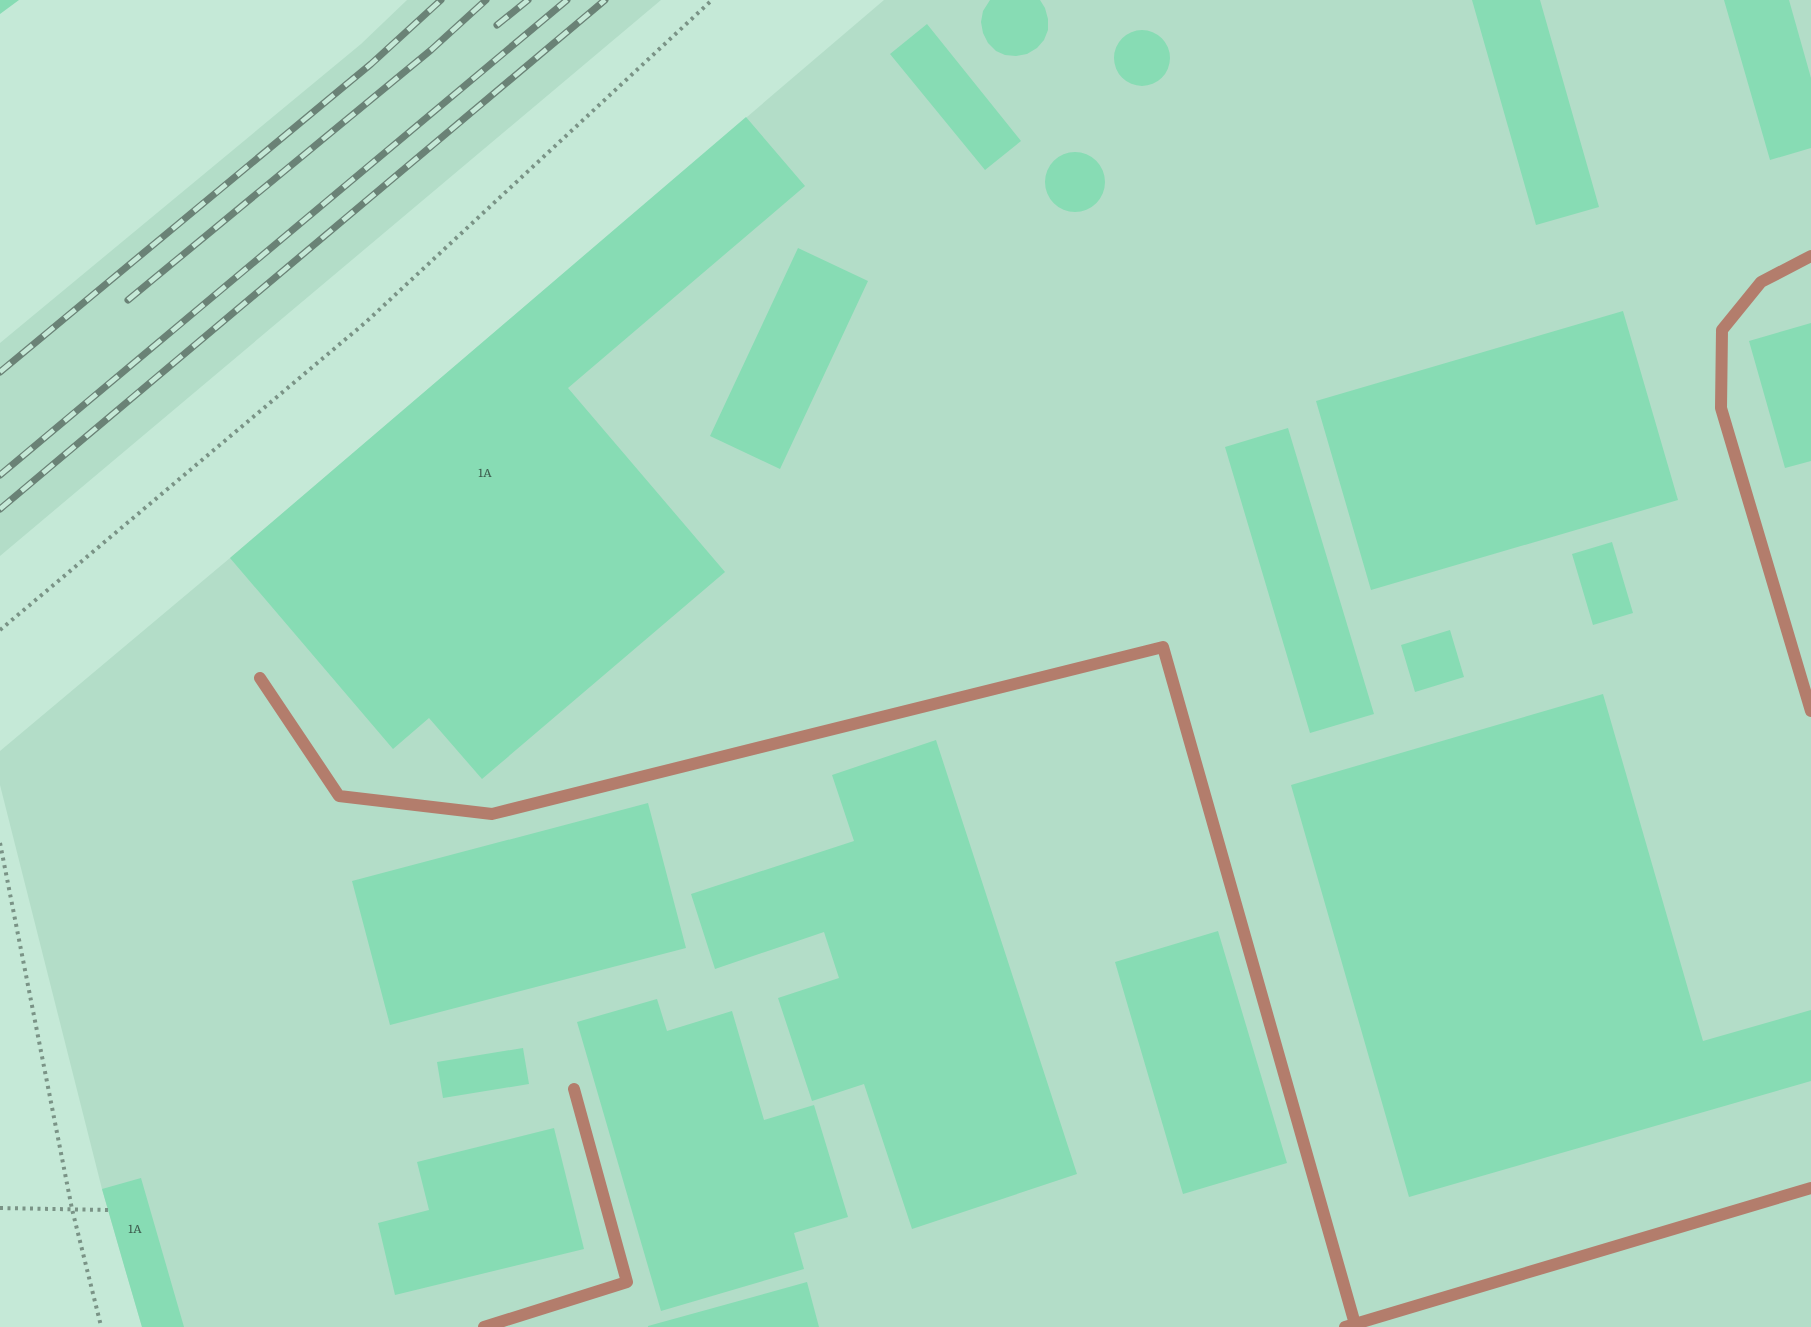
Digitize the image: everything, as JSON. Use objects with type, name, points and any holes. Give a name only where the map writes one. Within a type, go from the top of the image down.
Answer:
[{"type":"lane","points":[[1811,256],[1761,282],[1722,330],[1721,408],[1811,711]]},
{"type":"lane","points":[[260,678],[339,796],[492,814],[1163,647],[1350,1325],[1811,1188]]},
{"type":"lane","points":[[484,1327],[627,1282],[574,1089]]},
{"type":"path","points":[[0,630],[366,322],[712,0]]},
{"type":"path","points":[[0,843],[72,1209],[101,1326]]},
{"type":"path","points":[[0,1208],[108,1210]]},
{"type":"shaded area","points":[[407,0],[661,0],[0,556],[0,343],[361,44]]},
{"type":"shaded area","points":[[884,0],[1811,0],[1811,1327],[142,1327],[102,1189],[0,785],[0,751],[230,558]]},
{"type":"building","points":[[0,0],[19,0],[0,14]]},
{"type":"building","points":[[990,0],[1040,0],[1048,19],[1048,30],[1044,40],[1027,54],[1005,55],[996,51],[988,43],[981,22],[983,11]]},
{"type":"building","points":[[1472,0],[1540,0],[1599,207],[1536,225]]},
{"type":"building","points":[[1724,0],[1789,0],[1811,78],[1811,148],[1770,160]]},
{"type":"building","points":[[927,24],[1021,141],[985,170],[890,54]]},
{"type":"building","points":[[1137,30],[1147,30],[1162,38],[1168,47],[1170,58],[1168,69],[1162,78],[1147,86],[1137,86],[1126,81],[1119,74],[1114,63],[1114,53],[1119,42],[1126,35]]},
{"type":"building","points":[[746,117],[805,186],[568,388],[725,572],[482,779],[429,718],[393,749],[230,558]]},
{"type":"building","points":[[1069,152],[1081,152],[1092,157],[1100,165],[1105,182],[1103,194],[1092,207],[1081,212],[1069,212],[1058,207],[1050,199],[1045,188],[1045,176],[1050,165],[1058,157]]},
{"type":"building","points":[[798,248],[868,281],[780,469],[710,436]]},
{"type":"building","points":[[1623,311],[1678,500],[1371,590],[1316,401]]},
{"type":"building","points":[[1811,323],[1811,461],[1785,468],[1749,341]]},
{"type":"building","points":[[1288,428],[1374,714],[1310,733],[1225,447]]},
{"type":"building","points":[[1612,542],[1633,613],[1593,625],[1572,554]]},
{"type":"building","points":[[1450,630],[1464,677],[1415,692],[1401,645]]},
{"type":"building","points":[[1603,694],[1703,1041],[1811,1010],[1811,1081],[1409,1197],[1291,785]]},
{"type":"building","points":[[936,740],[1077,1174],[912,1229],[864,1084],[812,1101],[778,998],[839,978],[824,932],[715,969],[691,894],[854,841],[832,775]]},
{"type":"building","points":[[648,803],[686,948],[390,1025],[352,881]]},
{"type":"building","points":[[1218,931],[1287,1163],[1183,1194],[1115,962]]},
{"type":"building","points":[[657,999],[667,1031],[732,1011],[764,1120],[814,1105],[848,1217],[794,1233],[804,1269],[661,1311],[577,1022]]},
{"type":"building","points":[[523,1048],[529,1084],[443,1098],[437,1062]]},
{"type":"building","points":[[554,1128],[584,1249],[395,1295],[378,1223],[429,1210],[417,1162]]},
{"type":"building","points":[[141,1178],[184,1327],[142,1327],[125,1269],[102,1189]]},
{"type":"building","points":[[807,1282],[819,1327],[648,1327],[648,1326]]},
{"type":"railway","points":[[0,372],[371,64],[441,0]]},
{"type":"railway","points":[[128,300],[431,50],[486,0]]},
{"type":"railway","points":[[497,25],[528,0]]},
{"type":"railway","points":[[0,475],[567,0]]},
{"type":"railway","points":[[0,509],[605,0]]}]
